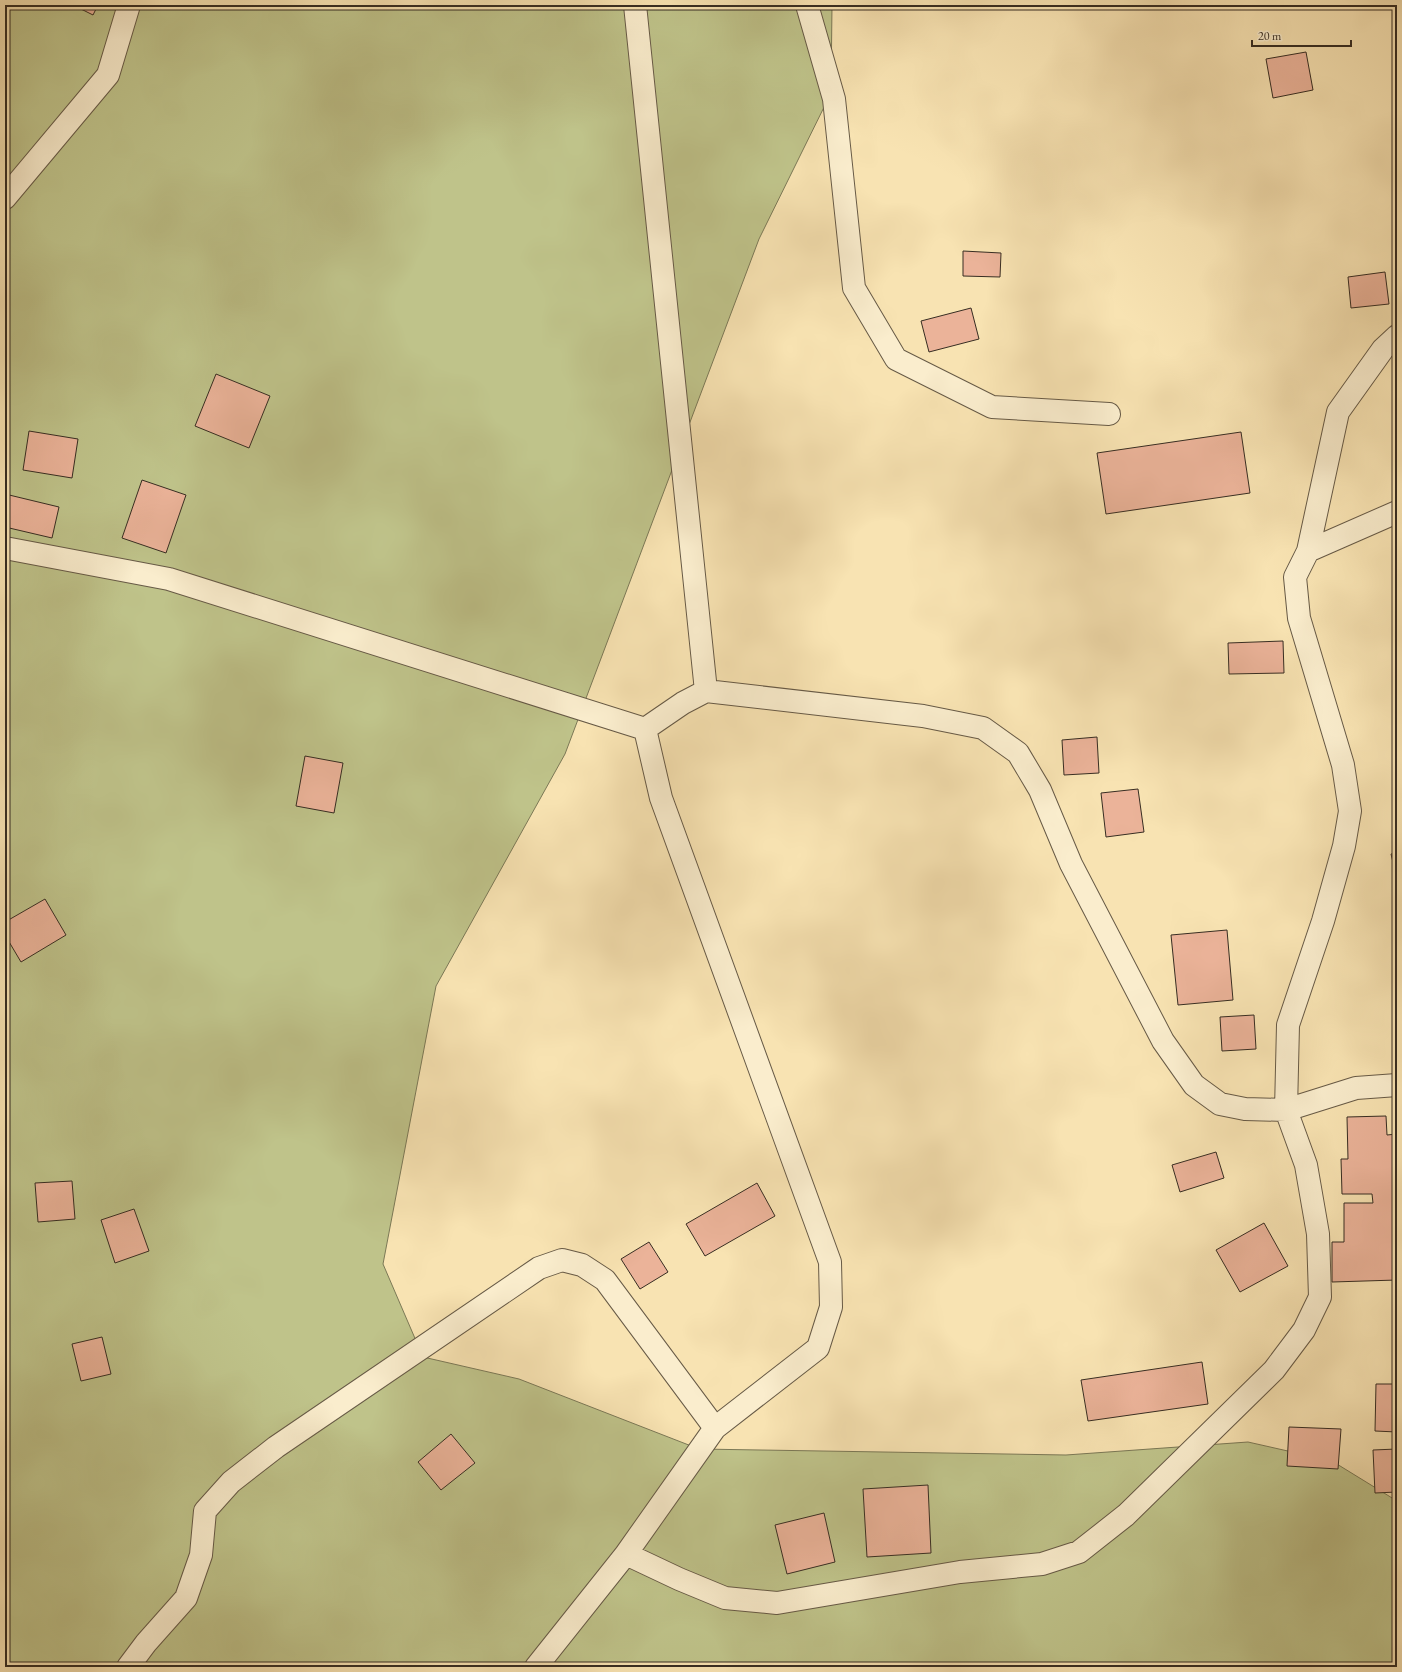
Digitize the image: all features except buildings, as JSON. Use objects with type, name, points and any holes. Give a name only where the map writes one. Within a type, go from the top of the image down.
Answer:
[{"type":"street","points":[[5,198],[108,75],[129,5]]},
{"type":"street","points":[[635,5],[706,692]]},
{"type":"street","points":[[807,5],[834,99],[854,288],[896,359],[992,407],[1109,414]]},
{"type":"street","points":[[626,1554],[679,1579],[725,1598],[777,1603],[960,1572],[1042,1564],[1079,1552],[1126,1515],[1274,1370],[1304,1330],[1320,1297],[1318,1234],[1306,1165],[1286,1110],[1288,1025],[1323,921],[1344,846],[1350,811],[1343,764],[1299,618],[1295,577],[1308,551],[1338,412],[1383,349],[1397,336]]},
{"type":"street","points":[[1308,551],[1397,512]]},
{"type":"street","points":[[5,548],[169,579],[645,729]]},
{"type":"street","points":[[645,729],[683,703],[706,692],[923,716],[983,728],[1018,753],[1040,790],[1071,864],[1160,1034],[1194,1086],[1220,1104],[1244,1109],[1286,1110],[1356,1088],[1397,1085]]},
{"type":"street","points":[[536,1667],[626,1554],[715,1428],[818,1348],[831,1307],[830,1262],[662,798],[645,729]]},
{"type":"street","points":[[128,1667],[146,1643],[186,1598],[201,1555],[205,1510],[231,1482],[276,1447],[539,1268],[562,1260],[582,1265],[605,1280],[715,1428]]},
{"type":"green space","points":[[5,5],[832,5],[831,93],[759,239],[565,754],[436,986],[383,1264],[423,1357],[519,1379],[699,1449],[1066,1455],[1248,1442],[1332,1461],[1397,1501],[1397,1667],[5,1667]]}]
